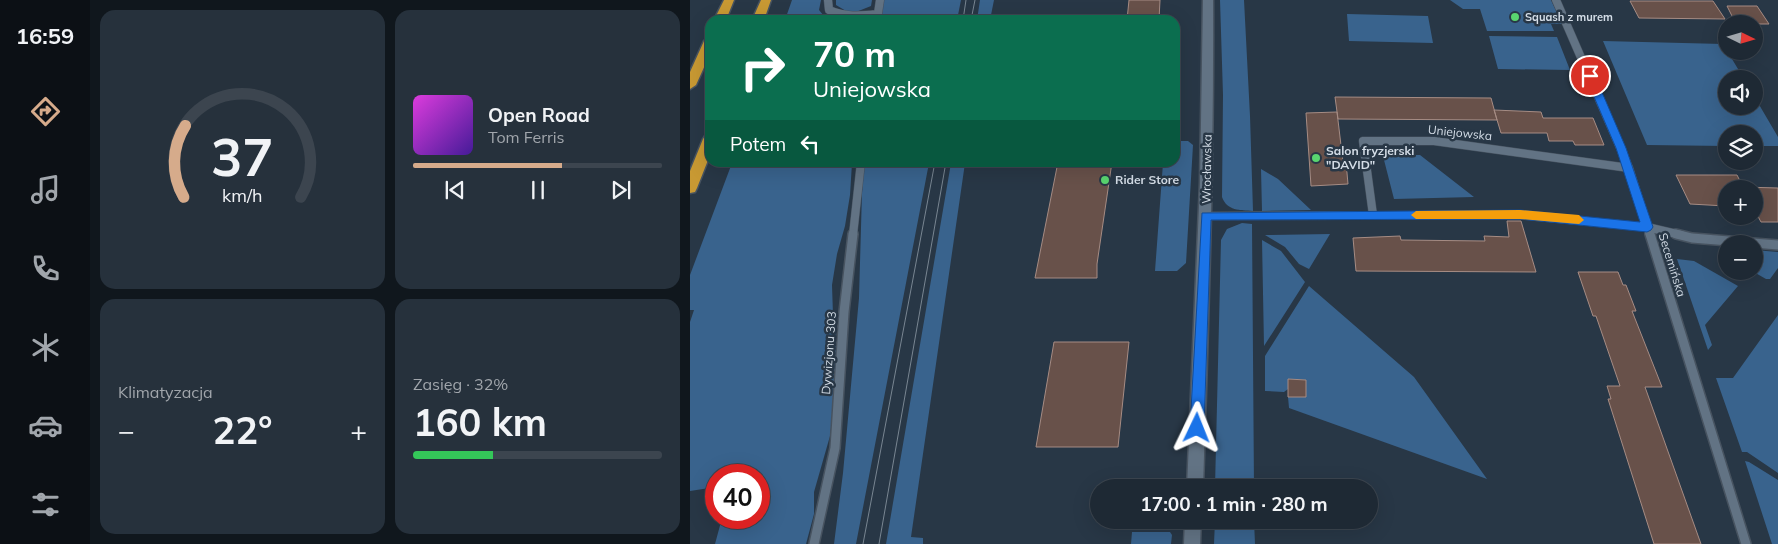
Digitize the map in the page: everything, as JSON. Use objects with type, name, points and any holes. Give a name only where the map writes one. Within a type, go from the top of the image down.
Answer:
[{"type":"highway","points":[[722,15],[729,0]]},
{"type":"highway","points":[[760,15],[766,0]]},
{"type":"highway","points":[[690,85],[705,52]]},
{"type":"highway","points":[[690,188],[705,151]]},
{"type":"street","name":"Wrocławska","points":[[1195,479],[1206,216],[1209,92],[1208,0]]},
{"type":"street","points":[[1192,544],[1193,529]]},
{"type":"lane","points":[[828,0],[830,10],[839,15]]},
{"type":"lane","points":[[877,15],[880,0]]},
{"type":"lane","name":"Secemińska","points":[[1556,0],[1628,168],[1746,544]]},
{"type":"lane","name":"Uniejowska","points":[[1373,215],[1363,141],[1434,141],[1628,168]]},
{"type":"lane","name":"Dywizjonu 303","points":[[814,544],[835,448],[844,312],[860,167]]},
{"type":"lane","points":[[1206,216],[1520,215],[1647,227],[1692,238],[1778,245]]},
{"type":"shaded area","points":[[792,0],[821,0],[819,10],[823,15],[787,15]]},
{"type":"shaded area","points":[[836,0],[872,0],[871,6],[851,14],[836,5]]},
{"type":"shaded area","points":[[884,0],[961,0],[958,15],[881,15]]},
{"type":"shaded area","points":[[980,0],[994,0],[991,15],[978,15]]},
{"type":"shaded area","points":[[1220,0],[1244,0],[1253,211],[1239,210],[1231,207],[1224,202],[1222,197],[1223,95]]},
{"type":"shaded area","points":[[1450,0],[1551,0],[1562,24],[1551,24],[1554,31],[1487,31],[1480,9],[1463,9]]},
{"type":"shaded area","points":[[1347,14],[1428,16],[1433,43],[1349,41]]},
{"type":"shaded area","points":[[1489,36],[1557,37],[1570,70],[1498,69]]},
{"type":"shaded area","points":[[1603,41],[1718,44],[1718,60],[1733,60],[1739,70],[1718,70],[1718,115],[1763,115],[1763,111],[1778,137],[1778,146],[1763,146],[1763,125],[1718,125],[1718,146],[1647,145]]},
{"type":"shaded area","points":[[1180,141],[1188,141],[1193,145],[1186,263],[1177,271],[1155,271],[1163,167],[1180,167]]},
{"type":"shaded area","points":[[1389,155],[1420,155],[1474,197],[1394,199],[1384,160]]},
{"type":"shaded area","points":[[730,167],[852,167],[845,226],[837,254],[832,285],[833,315],[839,365],[830,436],[814,492],[814,514],[806,544],[715,544],[719,529],[770,529],[770,464],[705,464],[705,489],[690,491],[690,322],[694,310],[690,310],[690,275]]},
{"type":"shaded area","points":[[864,167],[928,167],[856,544],[834,544],[843,473],[859,298]]},
{"type":"shaded area","points":[[950,167],[964,167],[911,537],[923,538],[923,544],[886,544]]},
{"type":"shaded area","points":[[1261,169],[1278,179],[1311,210],[1262,211]]},
{"type":"shaded area","points":[[1242,223],[1252,224],[1254,479],[1215,479],[1221,240],[1227,229]]},
{"type":"shaded area","points":[[1330,234],[1309,269],[1299,264],[1285,247],[1265,235]]},
{"type":"shaded area","points":[[1262,240],[1281,251],[1305,282],[1264,346]]},
{"type":"shaded area","points":[[1763,251],[1778,252],[1778,268],[1770,279],[1763,277]]},
{"type":"shaded area","points":[[1677,259],[1694,261],[1718,275],[1718,280],[1727,280],[1738,286],[1705,325],[1712,345],[1708,350]]},
{"type":"shaded area","points":[[1309,286],[1414,377],[1487,479],[1289,408],[1288,397],[1306,397],[1306,380],[1288,379],[1288,389],[1284,392],[1265,391],[1265,356]]},
{"type":"shaded area","points":[[1778,315],[1778,473],[1747,452],[1742,452],[1716,378],[1733,378]]},
{"type":"shaded area","points":[[1745,461],[1778,480],[1778,544],[1772,544]]},
{"type":"shaded area","points":[[1215,529],[1254,529],[1255,544],[1214,544]]},
{"type":"shaded area","points":[[1132,532],[1170,532],[1172,535],[1171,544],[1131,544]]},
{"type":"building","points":[[1129,0],[1160,0],[1159,15],[1128,15]]},
{"type":"building","points":[[1630,1],[1713,1],[1722,15],[1718,15],[1718,19],[1639,18]]},
{"type":"building","points":[[1727,6],[1757,6],[1763,15],[1762,15],[1732,15]]},
{"type":"building","points":[[1763,15],[1769,24],[1763,24]]},
{"type":"building","points":[[1335,97],[1491,98],[1497,120],[1338,119]]},
{"type":"building","points":[[1494,110],[1541,112],[1543,118],[1593,118],[1604,145],[1575,145],[1573,141],[1549,141],[1547,133],[1501,133]]},
{"type":"building","points":[[1337,112],[1343,162],[1346,162],[1348,184],[1311,186],[1306,113]]},
{"type":"building","points":[[1057,167],[1111,167],[1097,264],[1097,278],[1035,278]]},
{"type":"building","points":[[1676,175],[1737,175],[1740,180],[1718,180],[1718,206],[1690,204]]},
{"type":"building","points":[[1763,188],[1778,188],[1778,222],[1763,222]]},
{"type":"building","points":[[1507,221],[1521,221],[1536,272],[1356,271],[1353,238],[1400,236],[1401,240],[1485,241],[1484,236],[1509,237]]},
{"type":"building","points":[[1578,272],[1618,272],[1623,285],[1626,285],[1636,311],[1632,311],[1662,387],[1645,387],[1701,544],[1654,544],[1608,399],[1611,399],[1607,386],[1620,386],[1596,316],[1593,316]]},
{"type":"building","points":[[1054,342],[1129,342],[1118,447],[1036,447]]},
{"type":"building","points":[[1288,379],[1306,380],[1306,397],[1288,397]]},
{"type":"tram line","points":[[964,15],[966,0]]},
{"type":"tram line","points":[[972,15],[975,0]]},
{"type":"tram line","points":[[863,544],[934,167]]},
{"type":"tram line","points":[[879,544],[945,167]]},
{"type":"slow traffic","points":[[1416,215],[1520,215],[1579,220]]},
{"type":"place","name":"Squash z murem","points":[[1515,17]]},
{"type":"place","name":"Salon fryzjerski \"DAVID\"","points":[[1316,158]]},
{"type":"place","name":"Rider Store","points":[[1105,180]]},
{"type":"route","points":[[1197,428],[1206,216],[1520,215],[1647,227],[1621,148],[1590,76]]}]
